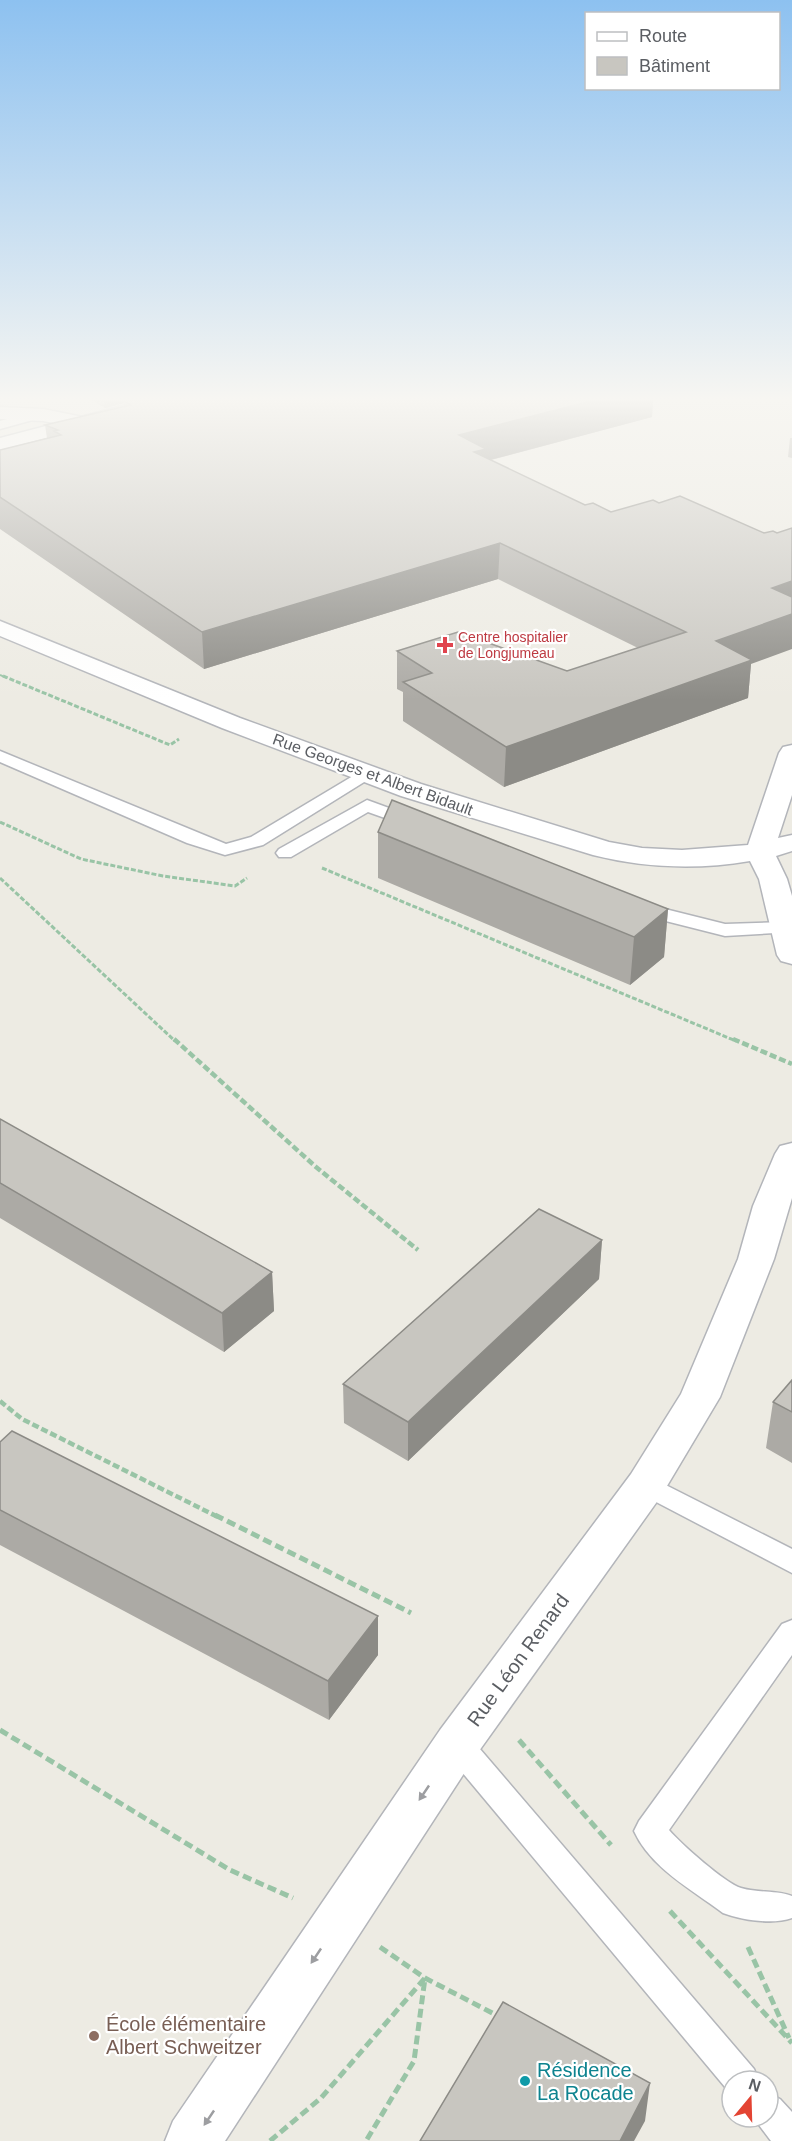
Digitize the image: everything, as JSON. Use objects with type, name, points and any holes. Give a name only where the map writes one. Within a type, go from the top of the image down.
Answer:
[{"type":"street","name":"Rue Georges et Albert Bidault","points":[[0,628],[218,717],[411,790],[628,856],[700,859],[760,851],[792,843]]},
{"type":"street","points":[[789,942],[773,879],[760,851],[786,796],[792,753]]},
{"type":"street","name":"Rue Léon Renard","points":[[194,2141],[457,1744],[646,1485],[700,1397],[756,1258],[771,1206],[792,1154]]},
{"type":"lane","points":[[0,756],[193,839],[225,850],[257,841],[369,774]]},
{"type":"lane","points":[[285,853],[367,805],[433,830]]},
{"type":"lane","points":[[629,905],[725,930],[789,942]]},
{"type":"lane","points":[[646,1485],[792,1562]]},
{"type":"lane","points":[[782,1907],[734,1902],[673,1858],[650,1831],[792,1632]]},
{"type":"lane","points":[[457,1744],[732,2069]]},
{"type":"lane","points":[[780,2125],[792,2139]]},
{"type":"path","points":[[0,675],[170,745],[218,717]]},
{"type":"path","points":[[0,822],[81,859],[164,876],[235,886],[285,853],[792,1064]]},
{"type":"path","points":[[0,878],[233,1094],[316,1167],[418,1250]]},
{"type":"path","points":[[0,1401],[22,1419],[411,1612]]},
{"type":"path","points":[[487,1704],[613,1847]]},
{"type":"path","points":[[0,1730],[230,1870],[340,1920],[425,1978],[508,2021]]},
{"type":"path","points":[[748,1904],[748,1949],[792,2042]]},
{"type":"path","points":[[667,1907],[792,2042]]},
{"type":"path","points":[[270,2141],[321,2098],[425,1978]]},
{"type":"path","points":[[366,2141],[414,2061],[425,1978]]},
{"type":"building","points":[[4,500],[574,500],[585,505],[593,503],[611,512],[653,500],[659,503],[668,500],[689,500],[764,533],[773,531],[777,533],[792,528],[792,581],[772,588],[792,597],[792,614],[716,641],[752,660],[506,747],[403,682],[432,673],[397,651],[458,632],[567,671],[686,632],[500,543],[202,632]]},
{"type":"building","points":[[392,800],[668,909],[634,937],[378,832]]},
{"type":"building","points":[[0,1119],[272,1272],[222,1313],[0,1183]]},
{"type":"building","points":[[539,1209],[602,1240],[408,1422],[343,1384]]},
{"type":"building","points":[[792,1380],[792,1412],[773,1402]]},
{"type":"building","points":[[12,1431],[378,1616],[328,1681],[0,1510],[0,1442]]},
{"type":"building","points":[[503,2002],[650,2083],[620,2141],[420,2141]]},
{"type":"place","name":"Centre hospitalier de Longjumeau","points":[[445,645]]},
{"type":"place","name":"École élémentaire Albert Schweitzer","points":[[94,2036]]},
{"type":"place","name":"Résidence La Rocade","points":[[525,2081]]}]
